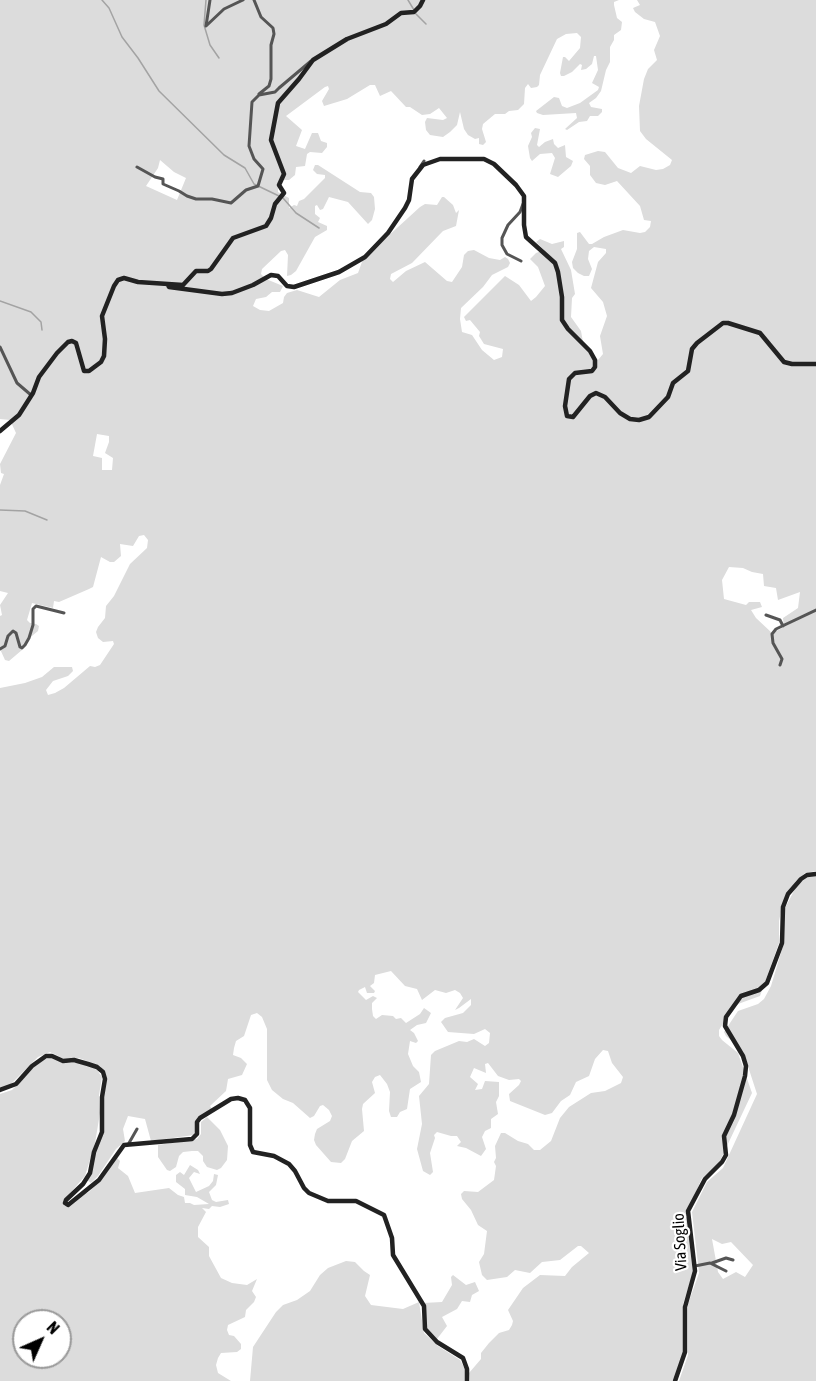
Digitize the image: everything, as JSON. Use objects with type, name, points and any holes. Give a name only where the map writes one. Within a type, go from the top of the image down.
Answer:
[{"type":"street","points":[[210,0],[206,26],[224,9],[243,0]]},
{"type":"street","points":[[138,167],[155,177],[163,178],[163,184],[196,199],[226,204],[231,203],[246,190],[258,185],[263,169],[254,159],[249,146],[252,102],[269,86],[271,79],[270,45],[274,34],[273,28],[261,17],[254,0]]},
{"type":"street","points":[[254,98],[275,92],[313,60],[347,39],[386,24],[400,13],[415,11],[423,0]]},
{"type":"street","points":[[0,431],[19,416],[39,377],[68,342],[76,343],[84,371],[89,371],[101,362],[105,339],[102,316],[118,280],[124,278],[138,282],[183,285],[196,272],[208,271],[233,238],[266,226],[274,206],[284,193],[279,185],[284,174],[271,140],[276,108],[313,60]]},
{"type":"street","points":[[420,167],[440,159],[487,160],[516,185],[524,196],[526,237],[555,263],[562,297],[562,320],[590,351],[595,360],[595,367],[592,371],[575,373],[569,379],[565,406],[567,416],[573,417],[590,396],[596,393],[605,397],[620,413],[630,419],[639,420],[649,417],[668,397],[673,383],[688,371],[692,349],[704,336],[723,323],[760,333],[778,357],[788,364],[816,364]]},
{"type":"street","points":[[168,285],[169,287],[222,294],[253,285],[271,275],[278,276],[288,286],[294,287],[344,270],[369,253],[388,233],[407,205],[412,179],[424,161]]},
{"type":"street","points":[[521,261],[507,254],[502,238],[508,225],[519,212],[524,196]]},
{"type":"street","points":[[0,347],[16,383],[31,395]]},
{"type":"street","points":[[0,649],[5,646],[10,632],[13,631],[16,633],[20,647],[25,645],[33,624],[33,609],[36,606],[64,613]]},
{"type":"street","points":[[780,665],[782,659],[772,639],[772,634],[776,629],[816,610]]},
{"type":"street","points":[[766,615],[780,620],[783,626]]},
{"type":"street","name":"Via Soglio","points":[[675,1381],[685,1352],[685,1307],[695,1266],[688,1211],[701,1185],[726,1155],[724,1136],[734,1115],[745,1076],[746,1066],[743,1056],[725,1026],[726,1017],[741,996],[759,990],[767,983],[782,943],[783,907],[788,894],[807,875],[816,874]]},
{"type":"street","points":[[0,1090],[16,1084],[46,1056],[95,1066],[104,1073],[103,1130],[93,1156],[90,1173],[83,1184],[66,1200],[67,1205],[93,1186],[120,1147],[128,1144],[192,1139],[197,1134],[197,1124],[200,1118],[231,1099],[241,1099],[247,1102],[250,1108],[251,1150],[257,1154],[276,1156],[289,1164],[305,1190],[328,1201],[356,1201],[384,1215],[392,1238],[393,1253],[425,1310],[425,1329],[437,1342],[463,1358],[467,1366],[467,1381]]},
{"type":"street","points":[[128,1144],[137,1129]]},
{"type":"street","points":[[695,1266],[726,1258],[733,1260]]},
{"type":"street","points":[[710,1263],[726,1271]]},
{"type":"shaded area","points":[[0,0],[619,0],[614,2],[614,5],[617,18],[622,22],[621,30],[614,35],[610,47],[610,62],[601,91],[589,103],[591,107],[602,109],[602,112],[598,116],[590,116],[587,121],[579,122],[567,130],[565,129],[577,118],[576,113],[543,115],[536,111],[554,97],[559,98],[562,106],[567,108],[580,103],[598,90],[599,87],[592,83],[598,70],[596,56],[586,69],[581,70],[582,65],[580,64],[572,72],[561,76],[563,57],[569,61],[580,48],[581,37],[577,33],[566,34],[557,39],[540,75],[539,85],[531,88],[528,84],[525,88],[524,104],[518,110],[495,114],[483,124],[482,129],[486,142],[483,145],[479,144],[479,138],[475,139],[468,135],[464,129],[460,112],[457,125],[450,132],[443,137],[430,135],[426,130],[427,118],[443,120],[447,118],[439,108],[430,114],[422,115],[406,107],[391,91],[380,96],[375,85],[370,85],[347,99],[324,106],[322,101],[329,89],[328,86],[325,87],[286,116],[302,130],[296,146],[305,149],[312,133],[318,133],[321,141],[327,143],[322,153],[307,154],[305,166],[296,167],[295,175],[289,180],[283,180],[278,187],[278,192],[289,198],[289,208],[297,206],[299,201],[304,199],[325,178],[325,175],[317,174],[313,170],[315,165],[318,165],[360,192],[371,193],[374,197],[375,209],[372,220],[368,224],[348,202],[329,197],[323,209],[320,210],[317,205],[315,206],[315,214],[320,218],[318,222],[327,226],[327,230],[315,237],[296,271],[291,275],[287,276],[288,255],[285,250],[262,269],[261,274],[266,279],[283,286],[280,292],[272,292],[266,297],[256,299],[253,306],[269,311],[283,303],[287,293],[297,290],[319,297],[340,280],[358,273],[363,259],[420,207],[425,204],[437,205],[444,197],[453,205],[456,213],[459,210],[456,226],[443,231],[412,263],[391,274],[390,279],[393,282],[406,271],[425,262],[447,281],[452,282],[462,267],[464,255],[468,251],[474,250],[489,258],[500,260],[505,257],[508,259],[510,263],[508,267],[492,275],[461,308],[462,332],[472,335],[482,350],[494,360],[502,357],[503,349],[484,344],[479,336],[480,332],[470,320],[466,321],[464,317],[505,276],[519,285],[531,301],[545,286],[538,267],[530,259],[536,253],[544,250],[536,242],[540,239],[552,244],[564,241],[564,247],[561,249],[571,270],[575,294],[572,298],[571,317],[581,331],[583,342],[598,360],[603,354],[600,336],[607,316],[603,302],[591,288],[598,262],[606,253],[606,249],[594,247],[589,251],[588,259],[592,269],[589,276],[578,273],[573,268],[572,262],[577,249],[577,233],[580,232],[589,244],[592,244],[623,230],[645,232],[650,227],[651,221],[644,220],[640,206],[617,181],[605,185],[596,183],[590,175],[590,166],[584,159],[585,155],[598,151],[605,152],[618,168],[631,173],[640,166],[656,170],[663,169],[670,165],[672,160],[646,139],[640,131],[639,106],[644,79],[648,69],[657,60],[654,50],[660,36],[655,22],[644,19],[635,12],[633,8],[640,5],[637,0],[816,0],[816,871],[805,873],[796,881],[783,902],[779,921],[779,943],[760,996],[738,1004],[719,1030],[722,1040],[738,1053],[752,1093],[718,1165],[702,1178],[686,1215],[693,1273],[683,1304],[683,1354],[678,1372],[672,1381],[470,1381],[469,1373],[481,1359],[481,1353],[499,1333],[509,1330],[512,1325],[513,1321],[508,1310],[523,1288],[540,1275],[565,1276],[589,1253],[578,1246],[560,1260],[542,1262],[530,1273],[515,1270],[507,1277],[487,1280],[482,1275],[479,1262],[484,1254],[487,1231],[478,1225],[461,1194],[464,1191],[478,1192],[494,1180],[495,1146],[501,1133],[528,1144],[534,1150],[540,1150],[551,1141],[560,1118],[569,1107],[591,1093],[605,1091],[621,1083],[623,1077],[612,1063],[608,1051],[603,1050],[595,1059],[589,1076],[576,1082],[570,1095],[561,1101],[552,1113],[545,1115],[510,1101],[509,1094],[519,1085],[521,1081],[519,1079],[509,1080],[498,1076],[488,1063],[485,1064],[486,1073],[474,1068],[470,1077],[478,1084],[475,1090],[482,1089],[485,1081],[499,1082],[499,1096],[496,1102],[498,1114],[491,1119],[491,1128],[485,1131],[482,1137],[486,1149],[481,1156],[457,1146],[461,1142],[457,1136],[437,1132],[434,1135],[430,1153],[433,1172],[430,1175],[423,1171],[417,1149],[422,1124],[419,1096],[429,1084],[431,1055],[459,1041],[467,1042],[474,1039],[485,1046],[489,1043],[490,1033],[485,1029],[474,1034],[448,1032],[441,1022],[445,1018],[463,1013],[471,1005],[471,999],[455,1010],[463,998],[455,990],[446,993],[435,990],[422,1000],[417,989],[405,986],[391,971],[375,975],[374,983],[370,986],[375,991],[374,993],[367,993],[365,987],[358,992],[366,1000],[373,996],[377,998],[372,1003],[373,1016],[376,1019],[382,1015],[393,1016],[396,1019],[401,1018],[406,1023],[420,1014],[424,1008],[431,1013],[426,1023],[410,1030],[418,1041],[416,1043],[410,1041],[408,1054],[413,1066],[419,1072],[421,1082],[410,1089],[407,1109],[400,1112],[397,1117],[391,1117],[390,1092],[387,1084],[380,1075],[375,1077],[372,1082],[375,1093],[363,1104],[364,1131],[352,1141],[341,1163],[331,1162],[314,1140],[317,1129],[330,1121],[332,1116],[329,1110],[323,1105],[320,1106],[310,1118],[293,1103],[283,1099],[272,1090],[267,1080],[267,1029],[262,1017],[257,1013],[251,1015],[244,1036],[236,1041],[234,1048],[233,1055],[241,1058],[247,1064],[242,1075],[228,1079],[226,1091],[210,1106],[212,1109],[199,1117],[194,1135],[151,1141],[145,1119],[128,1116],[123,1129],[125,1141],[116,1149],[91,1183],[87,1180],[104,1126],[104,1072],[100,1066],[79,1058],[64,1059],[50,1052],[38,1057],[9,1086],[0,1090],[0,688],[42,677],[54,667],[72,667],[73,671],[68,676],[53,681],[46,690],[48,695],[64,688],[90,666],[100,665],[114,644],[113,641],[103,642],[98,638],[96,632],[105,618],[106,606],[114,596],[130,564],[147,548],[148,540],[144,535],[139,536],[133,546],[120,544],[121,556],[114,562],[101,557],[93,587],[59,602],[54,601],[53,608],[32,603],[27,620],[39,626],[38,631],[27,640],[22,650],[9,661],[5,660],[0,649],[0,616],[2,615],[0,605],[8,593],[0,591],[0,485],[4,474],[1,473],[0,464],[16,433],[10,420],[0,419]],"holes":[[[160,160],[174,172],[186,178],[177,200],[146,186],[158,168]],[[97,434],[109,436],[105,453],[113,458],[112,470],[102,470],[102,458],[93,456]],[[729,567],[743,568],[763,574],[764,586],[776,588],[778,600],[800,592],[798,608],[783,618],[784,627],[772,633],[751,610],[762,607],[760,602],[749,602],[746,605],[724,599],[722,580]]]},
{"type":"shaded area","points":[[535,128],[540,129],[537,145],[539,147],[553,139],[558,148],[565,145],[566,157],[573,161],[571,166],[558,177],[550,174],[555,158],[552,153],[540,154],[532,161],[530,158],[528,146],[532,137],[531,133]]},
{"type":"shaded area","points":[[809,875],[816,875],[816,1381],[679,1381],[688,1355],[688,1304],[699,1273],[692,1212],[707,1182],[723,1168],[757,1094],[743,1051],[724,1032],[738,1011],[758,1004],[764,999],[771,986],[783,946],[784,910],[796,887]],"holes":[[[712,1239],[722,1244],[731,1242],[753,1265],[745,1277],[736,1272],[723,1279],[718,1272]]]},
{"type":"shaded area","points":[[54,1057],[63,1063],[78,1063],[92,1067],[102,1077],[99,1095],[100,1113],[95,1143],[85,1176],[63,1201],[67,1207],[81,1195],[89,1192],[116,1157],[120,1161],[118,1168],[128,1176],[135,1193],[169,1188],[184,1197],[185,1203],[194,1205],[209,1204],[197,1197],[185,1195],[185,1189],[176,1182],[176,1175],[180,1172],[184,1175],[190,1165],[198,1170],[200,1174],[194,1172],[189,1178],[196,1192],[209,1186],[214,1174],[218,1175],[216,1185],[209,1192],[212,1200],[216,1202],[228,1200],[229,1204],[220,1207],[212,1206],[209,1209],[202,1208],[206,1212],[198,1227],[198,1237],[209,1247],[209,1256],[221,1278],[232,1283],[247,1285],[257,1279],[252,1291],[256,1297],[246,1310],[245,1317],[228,1325],[229,1335],[234,1336],[241,1344],[241,1349],[237,1352],[221,1353],[216,1365],[218,1373],[231,1381],[0,1381],[0,1094],[12,1090],[41,1060]]},
{"type":"shaded area","points":[[207,1117],[220,1130],[228,1146],[227,1160],[221,1168],[217,1170],[207,1167],[203,1156],[198,1151],[192,1151],[183,1152],[179,1156],[176,1167],[170,1171],[167,1170],[158,1157],[158,1145],[197,1139],[201,1134],[201,1122]]},
{"type":"shaded area","points":[[346,1261],[355,1262],[370,1275],[365,1296],[371,1305],[403,1309],[419,1302],[424,1333],[438,1346],[460,1360],[465,1369],[465,1381],[250,1381],[253,1347],[276,1312],[283,1305],[297,1300],[310,1291],[320,1275],[328,1268]]},
{"type":"shaded area","points":[[453,1275],[466,1285],[475,1282],[479,1291],[472,1295],[470,1302],[462,1301],[457,1309],[442,1317],[447,1326],[437,1339],[428,1331],[423,1303],[442,1302],[452,1285]]},
{"type":"waterway","points":[[102,0],[109,8],[122,37],[159,91],[224,155],[245,168],[254,184],[279,196]]},
{"type":"waterway","points":[[206,0],[204,25],[210,45],[219,58]]},
{"type":"waterway","points":[[408,0],[414,10]]},
{"type":"waterway","points":[[416,14],[426,24]]},
{"type":"waterway","points":[[283,198],[296,213],[319,228]]},
{"type":"waterway","points":[[0,301],[31,312],[41,322],[42,330]]},
{"type":"waterway","points":[[0,510],[25,511],[47,520]]}]
